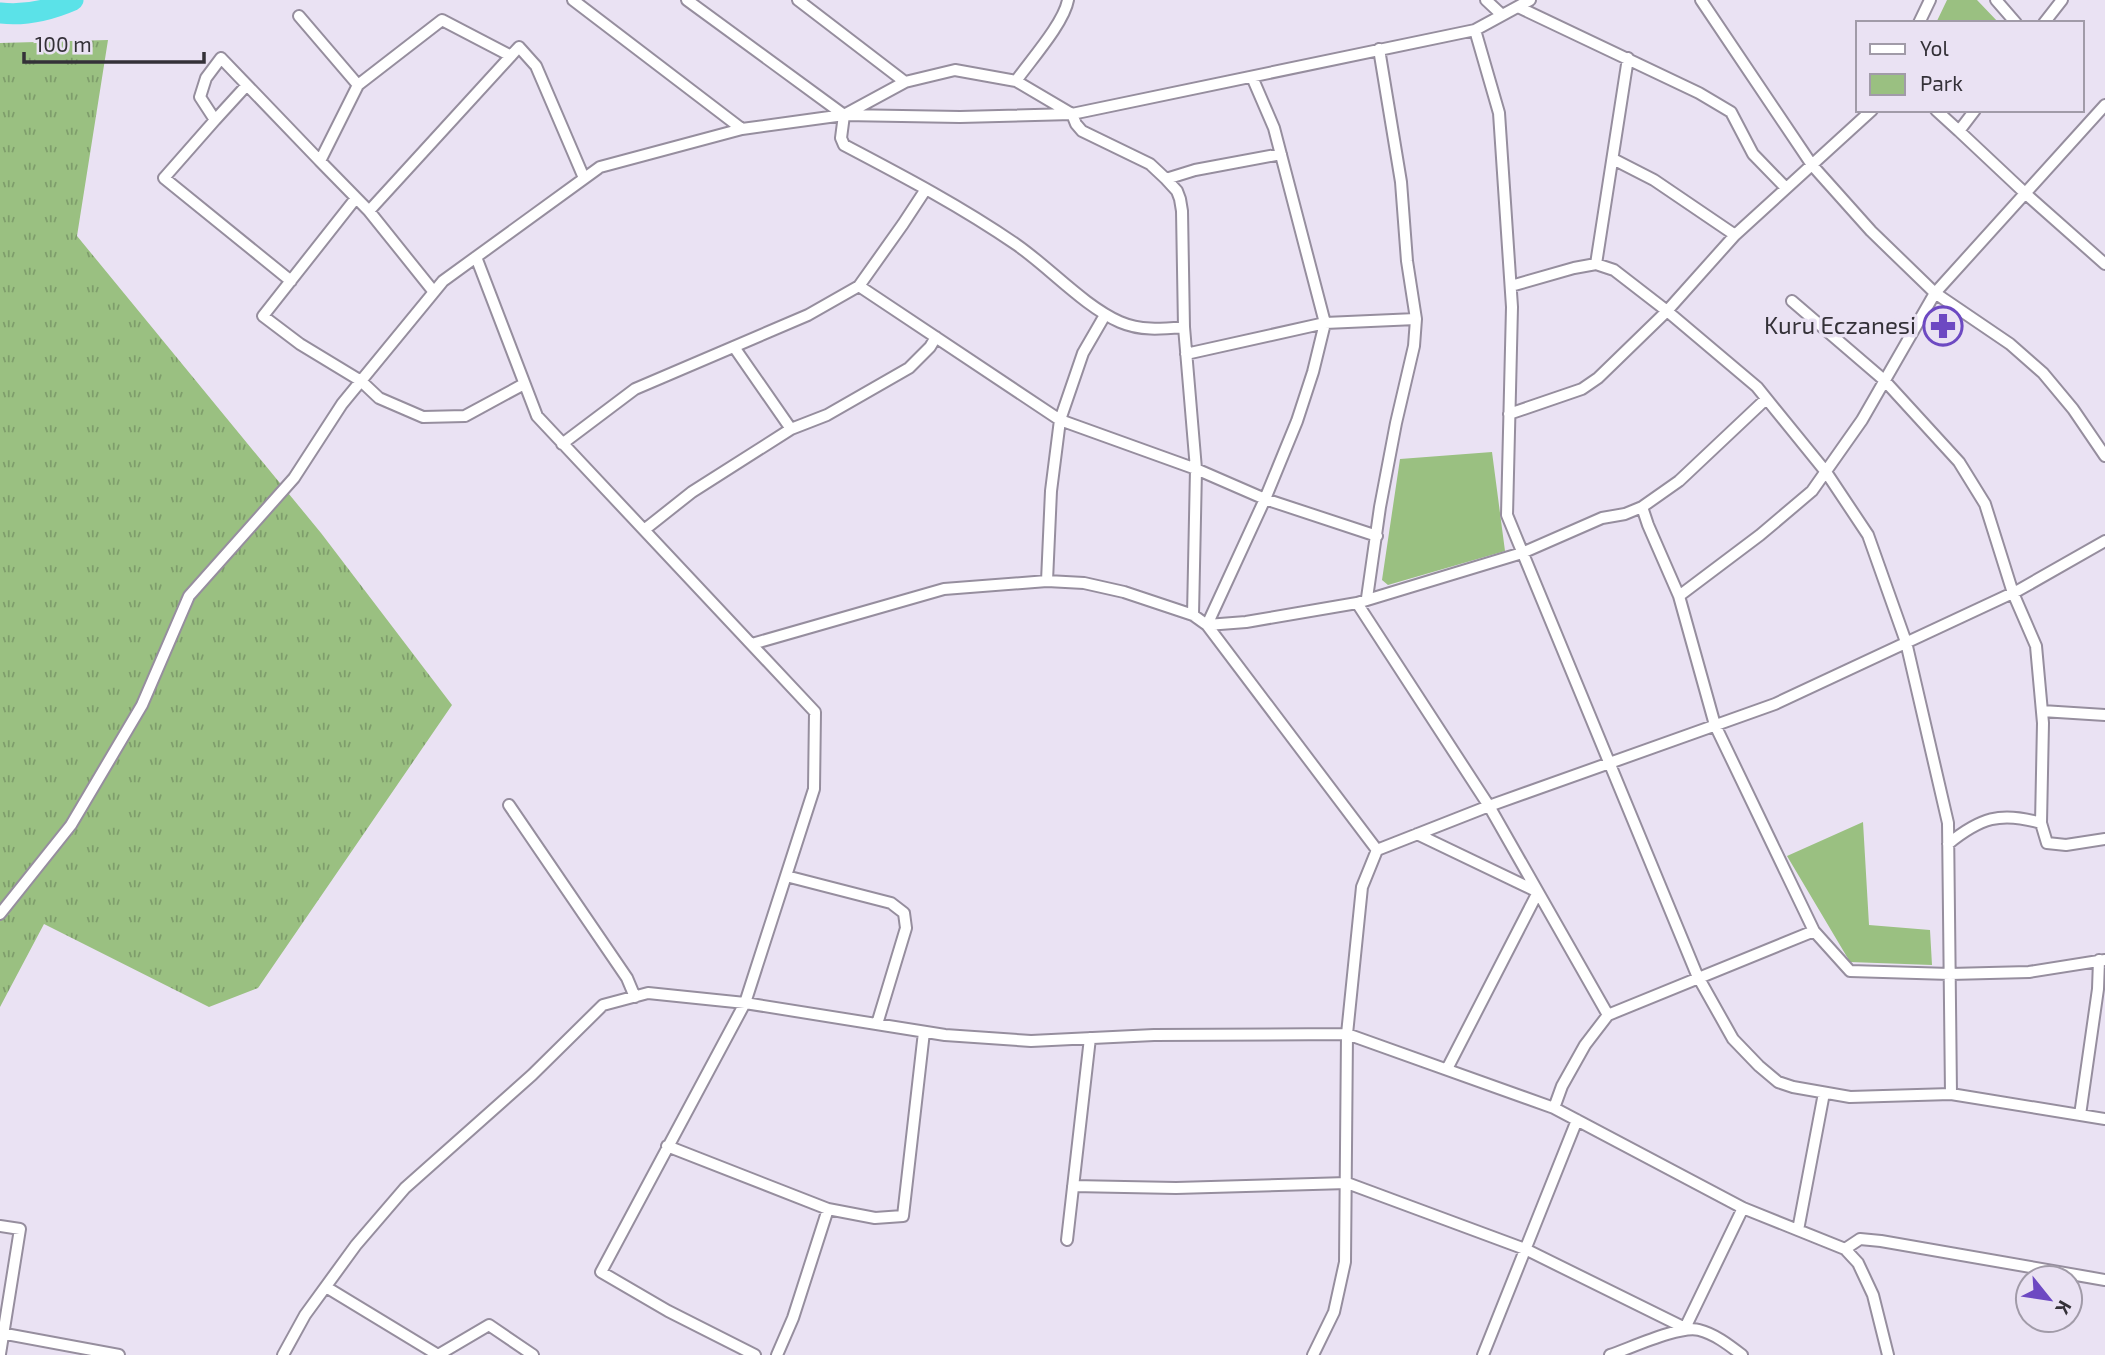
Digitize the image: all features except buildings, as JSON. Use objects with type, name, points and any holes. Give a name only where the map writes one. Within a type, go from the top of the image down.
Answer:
[{"type":"street","points":[[572,0],[742,129]]},
{"type":"street","points":[[687,0],[844,115]]},
{"type":"street","points":[[798,0],[905,82]]},
{"type":"street","points":[[1016,81],[1044,43],[1068,0]]},
{"type":"street","points":[[1486,0],[1503,15]]},
{"type":"street","points":[[0,914],[71,825],[142,705],[189,596],[294,478],[342,404],[443,281],[600,167],[742,129],[844,115],[960,117],[1072,114],[1475,30],[1530,0]]},
{"type":"street","points":[[1701,0],[1812,165],[1871,231],[1935,293],[2010,344],[2043,373],[2073,409],[2105,456]]},
{"type":"street","points":[[1920,21],[1930,0]]},
{"type":"street","points":[[1996,0],[2014,21]]},
{"type":"street","points":[[2046,21],[2062,0]]},
{"type":"street","points":[[1518,7],[1628,58],[1731,112],[1753,154],[1786,188]]},
{"type":"street","points":[[299,16],[358,85]]},
{"type":"street","points":[[320,161],[358,85],[442,20],[512,56]]},
{"type":"street","points":[[1475,30],[1499,113],[1511,286],[1507,514],[1699,978],[1733,1039],[1778,1082],[1793,1087],[1850,1097],[1951,1094],[2105,1119]]},
{"type":"street","points":[[369,211],[519,47],[536,66],[584,178]]},
{"type":"street","points":[[1379,49],[1401,182],[1407,261],[1416,319],[1414,346],[1396,423],[1377,536],[1362,601],[1489,806],[1608,1014]]},
{"type":"street","points":[[215,120],[201,97],[206,78],[221,58],[369,211],[434,292]]},
{"type":"street","points":[[1596,264],[1628,58]]},
{"type":"street","points":[[844,115],[905,82],[954,70],[1016,81],[1072,114],[1082,131],[1150,163],[1177,191],[1182,211],[1184,327],[1196,468],[1193,615]]},
{"type":"street","points":[[1207,625],[1265,499],[1297,421],[1325,323],[1274,128],[1252,77]]},
{"type":"street","points":[[247,85],[164,178],[291,281]]},
{"type":"street","points":[[1679,596],[1760,535],[1806,496],[1863,420],[1935,293],[2105,105]]},
{"type":"street","points":[[1509,414],[1582,389],[1598,378],[1667,311],[1735,235],[1869,112]]},
{"type":"street","points":[[1938,112],[2105,264]]},
{"type":"street","points":[[1959,131],[1973,112]]},
{"type":"street","points":[[844,115],[841,138],[844,145],[926,189],[1017,246],[1105,315],[1137,328],[1157,330],[1184,327]]},
{"type":"street","points":[[1167,179],[1195,170],[1281,154]]},
{"type":"street","points":[[1613,159],[1654,180],[1735,235]]},
{"type":"street","points":[[562,444],[635,388],[808,314],[859,286],[926,189]]},
{"type":"street","points":[[356,198],[263,316],[300,344],[361,381],[379,398],[422,417],[465,416],[524,384]]},
{"type":"street","points":[[475,257],[537,416],[815,712],[814,789],[745,1003],[601,1272],[668,1311],[755,1355]]},
{"type":"street","points":[[1511,286],[1596,264],[1614,270],[1757,387],[1826,472],[1868,535],[1906,642],[1948,823],[1951,1094]]},
{"type":"street","points":[[859,286],[1060,420],[1196,468],[1265,499],[1377,536]]},
{"type":"street","points":[[1792,301],[1884,380],[1959,462],[1979,493],[1985,504],[2013,593],[2036,646],[2042,711],[2041,823],[2047,843],[2066,845],[2105,839]]},
{"type":"street","points":[[1048,581],[1052,491],[1060,420],[1083,353],[1105,315]]},
{"type":"street","points":[[1186,354],[1325,323],[1416,319]]},
{"type":"street","points":[[644,530],[692,492],[791,429],[827,415],[909,368],[936,337]]},
{"type":"street","points":[[734,347],[791,429]]},
{"type":"street","points":[[1207,625],[1246,622],[1362,601],[1522,553],[1602,518],[1625,514],[1642,507],[1679,481],[1766,399]]},
{"type":"street","points":[[1642,507],[1679,596],[1715,725],[1814,931],[1850,971],[1950,974],[2029,972],[2102,960],[2080,1115]]},
{"type":"street","points":[[1313,1355],[1334,1311],[1345,1262],[1347,1034],[1362,887],[1377,850],[1489,806],[1775,704],[2013,593],[2105,541]]},
{"type":"street","points":[[752,644],[944,589],[1048,581],[1084,583],[1124,592],[1193,615],[1207,625],[1377,850]]},
{"type":"street","points":[[2042,711],[2105,715]]},
{"type":"street","points":[[509,805],[627,978],[635,997]]},
{"type":"street","points":[[1948,844],[1969,827],[1986,820],[2008,817],[2041,823]]},
{"type":"street","points":[[1417,834],[1538,892]]},
{"type":"street","points":[[786,876],[891,903],[904,913],[906,928],[877,1024]]},
{"type":"street","points":[[1447,1069],[1538,892]]},
{"type":"street","points":[[1554,1108],[1562,1086],[1585,1045],[1608,1014],[1814,931]]},
{"type":"street","points":[[283,1355],[306,1315],[356,1245],[405,1188],[532,1075],[603,1006],[648,993],[745,1003],[945,1035],[1031,1041],[1154,1035],[1347,1034],[1554,1108],[1743,1208],[1846,1249],[1858,1263],[1873,1295],[1888,1355]]},
{"type":"street","points":[[667,1146],[828,1209],[875,1218],[903,1216],[923,1032]]},
{"type":"street","points":[[1067,1240],[1090,1038]]},
{"type":"street","points":[[1798,1230],[1824,1093]]},
{"type":"street","points":[[1483,1355],[1577,1120]]},
{"type":"street","points":[[1073,1186],[1176,1188],[1347,1183],[1525,1249],[1685,1328],[1700,1330],[1724,1341],[1742,1355]]},
{"type":"street","points":[[1610,1355],[1685,1328],[1743,1208]]},
{"type":"street","points":[[776,1355],[793,1318],[828,1209]]},
{"type":"street","points":[[0,1226],[20,1229],[0,1354]]},
{"type":"street","points":[[1846,1249],[1860,1239],[1881,1241],[2105,1280]]},
{"type":"street","points":[[326,1287],[438,1355],[489,1325],[533,1355]]},
{"type":"street","points":[[2,1333],[119,1355]]},
{"type":"green space","points":[[1947,0],[1977,0],[1997,21],[1937,21]]},
{"type":"green space","points":[[108,40],[77,236],[321,533],[452,705],[258,988],[209,1007],[44,924],[0,1007],[0,43]]},
{"type":"green space","points":[[1492,452],[1505,551],[1388,585],[1382,580],[1400,459]]},
{"type":"green space","points":[[1863,822],[1869,925],[1930,930],[1932,965],[1850,962],[1787,856]]},
{"type":"waterway","points":[[0,13],[37,11],[73,0]]},
{"type":"place","name":"Kuru Eczanesi","points":[[1943,326]]}]
